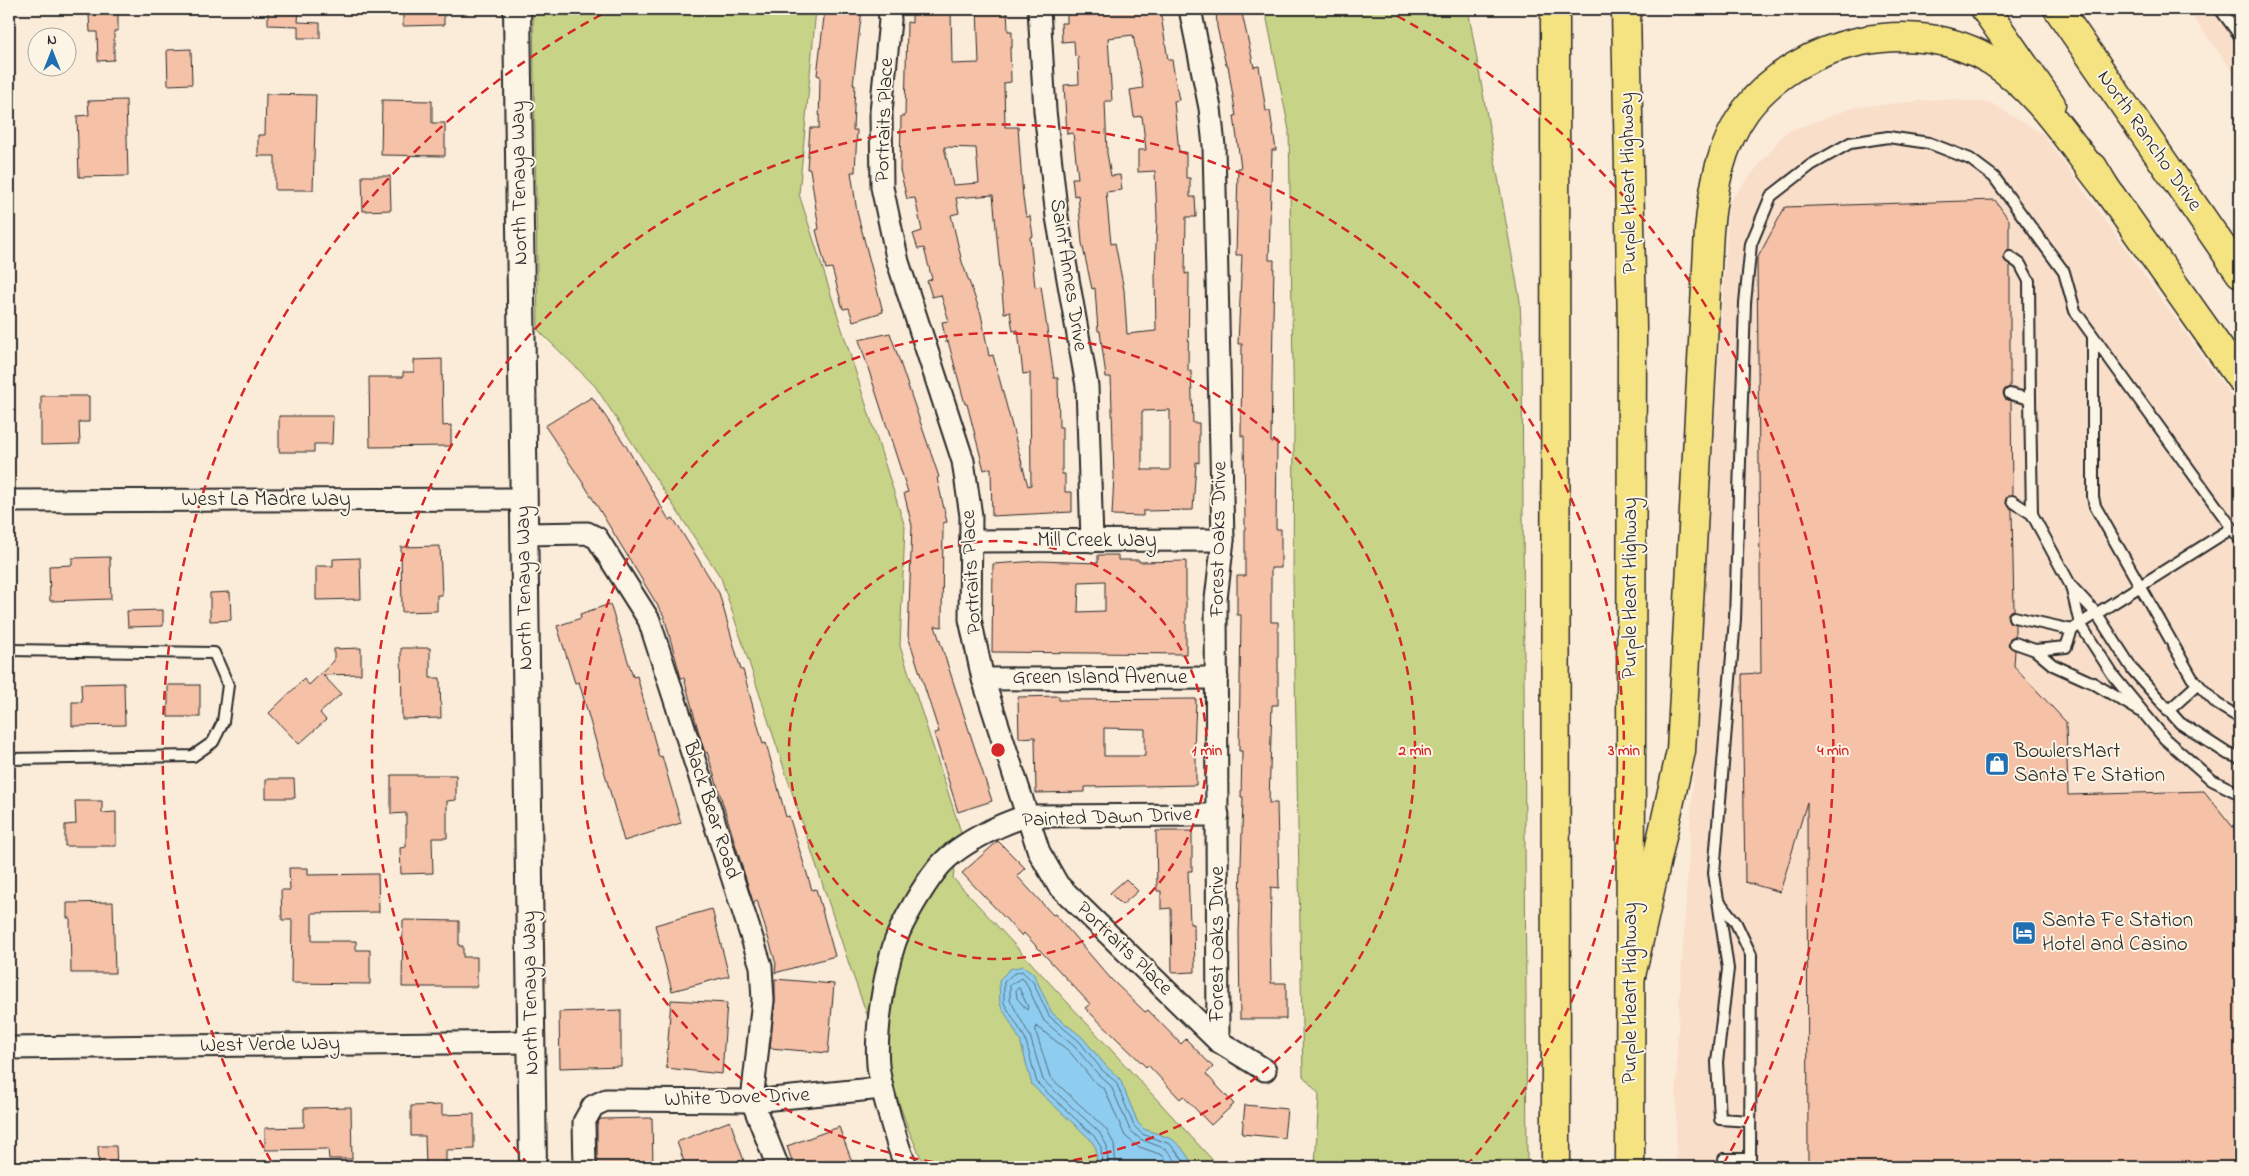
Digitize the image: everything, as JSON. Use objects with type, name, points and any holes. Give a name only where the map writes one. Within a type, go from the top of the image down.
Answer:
[{"type":"main road","points":[[1555,9],[1556,1167]]},
{"type":"main road","name":"Purple Heart Highway","points":[[1626,9],[1632,329],[1630,1167]]},
{"type":"main road","points":[[1985,9],[2082,147],[2105,188]]},
{"type":"main road","name":"North Rancho Drive","points":[[2058,9],[2240,273]]},
{"type":"main road","points":[[1631,976],[1681,751],[1709,231],[1713,187],[1725,148],[1747,110],[1787,72],[1816,55],[1856,41],[1903,37],[1949,43],[1992,61],[2032,94],[2105,188],[2240,378]]},
{"type":"street","name":"North Tenaya Way","points":[[517,9],[534,1167]]},
{"type":"street","name":"Portraits Place","points":[[889,9],[890,20],[881,112],[882,188],[898,262],[963,461],[971,516],[970,619],[983,679],[1039,852],[1058,885],[1218,1041],[1265,1070]]},
{"type":"street","name":"Saint Annes Drive","points":[[1039,9],[1045,111],[1057,217],[1086,386],[1092,541]]},
{"type":"street","name":"Forest Oaks Drive","points":[[1190,9],[1210,108],[1214,146],[1223,540],[1216,599],[1218,1041]]},
{"type":"street","name":"West La Madre Way","points":[[9,501],[524,499]]},
{"type":"street","name":"Black Bear Road","points":[[524,534],[587,533],[597,538],[649,620],[761,966],[763,1000],[752,1102],[778,1167]]},
{"type":"street","name":"Mill Creek Way","points":[[971,541],[1223,540]]},
{"type":"street","name":"Green Island Avenue","points":[[983,679],[1217,678]]},
{"type":"street","name":"Painted Dawn Drive","points":[[907,1167],[901,1156],[882,1088],[878,1064],[879,1031],[888,969],[900,933],[937,868],[971,842],[1003,823],[1027,816],[1218,815]]},
{"type":"street","name":"West Verde Way","points":[[9,1048],[532,1042]]},
{"type":"street","name":"White Dove Drive","points":[[584,1167],[584,1122],[593,1106],[606,1100],[752,1102],[882,1088]]},
{"type":"lane","points":[[2220,9],[2240,36]]},
{"type":"lane","points":[[1750,1121],[1720,1119],[1717,1062],[1728,969],[1714,873],[1735,619],[1745,303],[1751,244],[1772,196],[1811,165],[1850,144],[1888,137],[1929,144],[1970,159],[1994,177],[2064,272],[2075,311],[2240,539]]},
{"type":"lane","points":[[2010,257],[2020,264],[2029,281],[2032,514],[2071,586],[2097,614],[2133,670],[2180,723],[2228,754],[2240,758]]},
{"type":"lane","points":[[2093,337],[2092,497],[2095,506],[2192,678],[2217,704],[2240,718]]},
{"type":"lane","points":[[2010,394],[2030,399]]},
{"type":"lane","points":[[2012,501],[2032,514]]},
{"type":"lane","points":[[2035,650],[2066,647],[2076,627],[2232,528]]},
{"type":"lane","points":[[2071,586],[2076,627],[2145,714],[2166,739],[2212,780],[2240,794]]},
{"type":"lane","points":[[2014,617],[2076,627]]},
{"type":"lane","points":[[2015,643],[2035,650],[2053,665],[2092,683],[2145,714]]},
{"type":"lane","points":[[9,650],[214,653],[228,685],[223,722],[213,742],[193,756],[9,759]]},
{"type":"lane","points":[[2168,711],[2198,684]]},
{"type":"lane","points":[[1718,900],[1736,923],[1751,955],[1750,1163],[1724,1158],[1724,1167]]},
{"type":"shaded area","points":[[2187,9],[2240,9],[2240,81]]},
{"type":"shaded area","points":[[1943,99],[1991,103],[2043,134],[2240,409],[2240,1167],[1676,1167],[1677,1043],[1729,202],[1786,132],[1856,107]]},
{"type":"green space","points":[[533,9],[816,9],[799,194],[905,527],[900,646],[961,832],[953,878],[1219,1167],[925,1167],[909,1131],[850,967],[721,578],[595,386],[538,330]]},
{"type":"green space","points":[[1265,9],[1468,9],[1520,301],[1522,348],[1527,1167],[1315,1167],[1319,1094],[1303,1076],[1293,577],[1294,428],[1289,130]]},
{"type":"water","points":[[1023,966],[1033,973],[1052,1013],[1082,1037],[1106,1066],[1120,1079],[1138,1123],[1144,1129],[1172,1139],[1181,1147],[1195,1167],[1097,1167],[1096,1148],[1090,1139],[1032,1085],[1020,1040],[1000,1004],[999,980],[1010,969]]},
{"type":"building","points":[[268,9],[299,9],[298,22],[320,23],[320,38],[298,38],[298,26],[268,25]]},
{"type":"building","points":[[403,9],[444,9],[444,25],[403,26]]},
{"type":"building","points":[[825,9],[862,9],[853,85],[855,85],[853,130],[857,130],[855,172],[851,172],[857,212],[883,312],[853,321],[849,308],[843,309],[832,268],[826,269],[816,230],[819,229],[810,169],[807,169],[810,128],[819,128],[820,76],[817,75]]},
{"type":"building","points":[[912,9],[951,9],[952,64],[979,63],[977,9],[1007,9],[1008,31],[1012,31],[1012,48],[1010,48],[1011,82],[1004,83],[1005,127],[1018,127],[1023,198],[1026,217],[1030,216],[1033,236],[1030,237],[1035,287],[1041,286],[1054,378],[1058,378],[1059,427],[1062,427],[1062,474],[1065,474],[1065,492],[1072,492],[1072,512],[992,516],[991,468],[984,470],[967,404],[965,404],[948,341],[946,342],[942,322],[949,321],[941,295],[932,297],[927,281],[932,279],[924,248],[918,249],[913,234],[922,231],[915,198],[907,199],[900,170],[901,116],[905,116],[907,22],[912,23]],"holes":[[[944,147],[976,148],[979,183],[953,185]],[[993,195],[1004,313],[1010,312],[1013,331],[1018,330],[1023,374],[1030,373],[1031,485],[1028,486],[993,355],[989,356],[981,314],[962,262],[951,215],[959,213],[956,198]]]},
{"type":"building","points":[[1067,9],[1160,9],[1168,60],[1172,60],[1179,100],[1174,101],[1179,152],[1186,152],[1186,178],[1190,178],[1190,197],[1195,197],[1196,217],[1186,217],[1185,274],[1189,273],[1188,371],[1191,371],[1193,423],[1199,423],[1199,463],[1196,462],[1193,510],[1143,511],[1143,516],[1112,515],[1114,476],[1111,377],[1106,377],[1100,331],[1098,331],[1095,288],[1092,289],[1082,243],[1078,195],[1074,196],[1072,178],[1078,178],[1073,133],[1067,134],[1064,85],[1079,84],[1078,56],[1075,57],[1074,41],[1062,42],[1061,23],[1067,23]],"holes":[[[1133,35],[1143,88],[1130,90],[1134,117],[1142,116],[1146,150],[1138,150],[1138,172],[1155,171],[1157,217],[1156,331],[1127,334],[1124,290],[1115,243],[1111,244],[1106,192],[1122,190],[1120,175],[1111,176],[1107,153],[1105,101],[1112,101],[1108,38]],[[1170,410],[1170,470],[1142,470],[1142,411]]]},
{"type":"building","points":[[1216,9],[1241,9],[1254,67],[1259,66],[1266,111],[1270,111],[1276,150],[1272,150],[1269,260],[1274,260],[1271,442],[1277,442],[1276,529],[1281,529],[1281,568],[1271,568],[1271,622],[1278,622],[1278,705],[1272,705],[1269,803],[1277,803],[1279,888],[1271,887],[1270,938],[1271,983],[1286,983],[1286,1019],[1240,1019],[1239,933],[1243,797],[1241,797],[1242,751],[1239,751],[1241,615],[1237,615],[1237,576],[1245,576],[1245,524],[1244,436],[1241,436],[1242,344],[1238,344],[1242,255],[1236,255],[1238,168],[1241,168],[1234,116],[1236,116],[1228,65],[1226,65],[1217,27]]},
{"type":"building","points":[[118,14],[118,31],[114,31],[114,60],[98,61],[97,32],[90,32],[89,15]]},
{"type":"building","points":[[191,49],[192,84],[168,85],[167,50]]},
{"type":"building","points":[[266,94],[316,95],[313,190],[275,190],[275,156],[258,156],[258,135],[265,135]]},
{"type":"building","points":[[126,100],[128,176],[79,177],[77,116],[89,115],[88,101]]},
{"type":"building","points":[[382,100],[432,101],[432,123],[445,123],[445,156],[381,155]]},
{"type":"building","points":[[362,176],[390,176],[391,210],[363,211]]},
{"type":"building","name":"Santa Fe Station Hotel and Casino","points":[[1995,200],[2009,220],[2009,250],[2003,257],[2010,265],[2010,387],[2005,389],[2003,393],[2005,399],[2011,401],[2012,494],[2005,501],[2012,510],[2014,610],[2009,612],[2007,616],[2009,622],[2015,624],[2015,636],[2010,638],[2008,645],[2015,650],[2014,666],[2066,722],[2068,795],[2204,791],[2240,836],[2240,1167],[1808,1167],[1807,802],[1780,892],[1745,882],[1742,674],[1761,673],[1757,259],[1785,207]]},
{"type":"building","points":[[890,333],[939,477],[937,478],[947,522],[943,523],[942,627],[935,626],[992,801],[958,812],[934,733],[939,732],[908,636],[912,526],[904,493],[908,492],[859,340]]},
{"type":"building","points":[[442,359],[443,426],[451,425],[451,446],[370,447],[369,377],[403,377],[403,372],[414,372],[414,360]]},
{"type":"building","points":[[41,396],[89,396],[89,422],[79,422],[80,444],[41,445]]},
{"type":"building","points":[[592,397],[626,446],[669,520],[673,518],[719,593],[741,670],[743,670],[763,744],[766,743],[786,817],[789,816],[812,890],[816,889],[835,956],[775,973],[776,964],[757,900],[753,902],[707,752],[705,753],[684,678],[681,678],[664,616],[585,486],[545,426]]},
{"type":"building","points":[[279,416],[333,416],[332,444],[314,444],[314,452],[279,452]]},
{"type":"building","points":[[440,546],[442,595],[437,595],[437,611],[402,612],[401,547]]},
{"type":"building","points":[[1098,555],[1118,555],[1118,560],[1139,560],[1139,562],[1186,561],[1186,654],[992,652],[993,564],[1039,561],[1098,563]],"holes":[[[1105,581],[1105,611],[1078,612],[1079,582]]]},
{"type":"building","points":[[110,557],[111,599],[50,601],[49,566],[72,565],[72,558]]},
{"type":"building","points":[[360,558],[361,599],[316,600],[316,566],[333,566],[333,559]]},
{"type":"building","points":[[230,592],[231,620],[210,621],[210,593]]},
{"type":"building","points":[[610,604],[633,677],[637,676],[659,757],[662,756],[681,823],[624,841],[579,682],[575,683],[557,626],[581,618],[580,614]]},
{"type":"building","points":[[163,610],[163,626],[128,627],[127,611]]},
{"type":"building","points":[[361,648],[361,674],[323,675],[341,694],[320,713],[326,720],[299,744],[269,713],[304,679],[309,685],[334,661],[334,649]]},
{"type":"building","points":[[401,648],[430,648],[430,678],[440,678],[441,718],[402,719]]},
{"type":"building","points":[[124,683],[125,725],[72,726],[72,702],[82,702],[81,684]]},
{"type":"building","points":[[168,685],[200,685],[200,717],[168,717]]},
{"type":"building","points":[[1059,696],[1059,700],[1196,699],[1194,751],[1196,751],[1196,785],[1085,787],[1085,792],[1036,793],[1035,737],[1019,738],[1018,697]],"holes":[[[1104,728],[1145,729],[1145,756],[1104,756]]]},
{"type":"building","points":[[391,775],[456,775],[456,800],[447,801],[447,838],[432,838],[433,873],[401,874],[400,848],[406,847],[406,813],[391,814]]},
{"type":"building","points":[[266,779],[294,779],[295,798],[266,798]]},
{"type":"building","points":[[75,801],[102,801],[102,813],[116,812],[116,846],[65,846],[65,825],[76,824]]},
{"type":"building","points":[[1156,831],[1192,831],[1192,871],[1188,871],[1190,924],[1194,924],[1195,972],[1172,973],[1171,908],[1161,909],[1161,891],[1157,891]]},
{"type":"building","points":[[998,841],[1025,868],[1017,876],[1053,915],[1055,914],[1111,979],[1145,1012],[1148,1010],[1181,1044],[1186,1039],[1213,1067],[1206,1074],[1234,1104],[1211,1125],[1183,1096],[1180,1099],[1148,1065],[1146,1067],[1085,1008],[1090,1004],[1024,933],[1022,936],[962,873]]},
{"type":"building","points":[[289,868],[308,868],[308,875],[378,874],[379,912],[312,913],[312,941],[356,941],[356,950],[370,950],[370,984],[291,983],[292,920],[282,920],[281,890],[290,890]]},
{"type":"building","points":[[1126,879],[1138,891],[1122,905],[1110,893]]},
{"type":"building","points":[[113,902],[115,973],[71,973],[70,918],[67,918],[67,903]]},
{"type":"building","points":[[712,909],[729,976],[672,991],[655,925]]},
{"type":"building","points":[[403,920],[459,921],[459,946],[463,946],[463,957],[477,957],[477,987],[402,987]]},
{"type":"building","points":[[775,979],[834,984],[828,1053],[770,1048],[775,1001]]},
{"type":"building","points":[[671,1000],[727,1003],[722,1074],[666,1068]]},
{"type":"building","points":[[621,1010],[621,1066],[560,1068],[559,1012]]},
{"type":"building","points":[[442,1105],[442,1115],[474,1114],[474,1149],[446,1150],[446,1167],[426,1167],[425,1136],[411,1136],[411,1106]]},
{"type":"building","points":[[1245,1105],[1287,1109],[1284,1138],[1242,1134]]},
{"type":"building","points":[[351,1107],[352,1159],[329,1159],[328,1149],[265,1150],[265,1128],[304,1127],[304,1108]]},
{"type":"building","points":[[652,1118],[653,1167],[597,1167],[597,1125],[600,1119]]},
{"type":"building","points":[[730,1121],[746,1167],[686,1167],[677,1142]]},
{"type":"building","points":[[839,1127],[854,1167],[794,1167],[787,1146]]},
{"type":"building","points":[[98,1146],[116,1146],[117,1167],[99,1167]]},
{"type":"place","name":"BowlersMart Santa Fe Station","points":[[1997,764]]},
{"type":"place","name":"Santa Fe Station Hotel and Casino","points":[[2024,933]]}]
